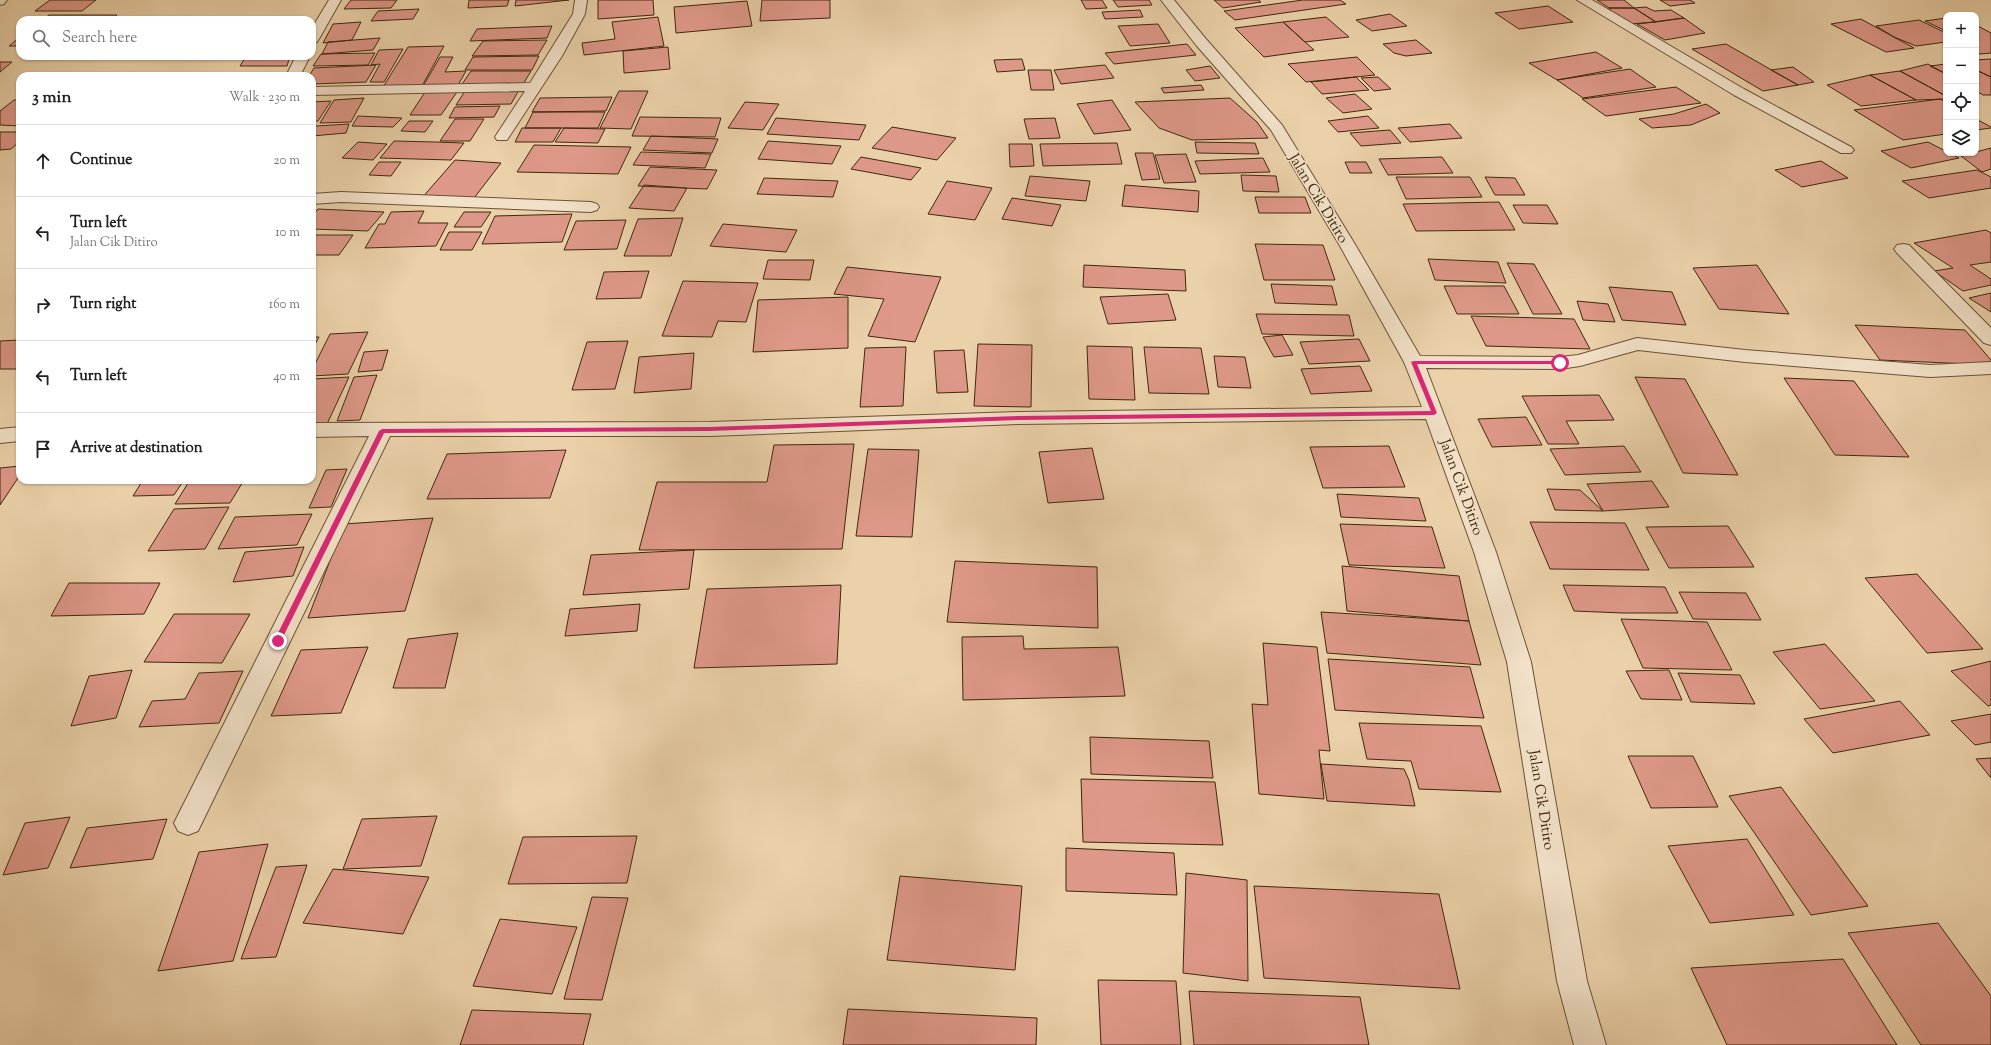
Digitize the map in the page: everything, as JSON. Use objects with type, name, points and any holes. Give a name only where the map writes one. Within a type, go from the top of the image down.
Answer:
[{"type":"street","points":[[316,32],[335,0]]},
{"type":"street","points":[[502,137],[536,88],[579,14],[582,0]]},
{"type":"street","name":"Jalan Cik Ditiro","points":[[1168,0],[1201,42],[1277,128],[1348,246],[1414,362],[1486,552],[1519,662],[1572,981],[1590,1045]]},
{"type":"street","points":[[1583,0],[1716,79],[1846,150]]},
{"type":"street","points":[[295,72],[301,60]]},
{"type":"street","points":[[316,91],[536,88]]},
{"type":"street","points":[[316,199],[340,197],[591,207]]},
{"type":"street","points":[[1903,249],[1991,339]]},
{"type":"street","points":[[1414,362],[1560,363],[1580,360],[1637,344],[1745,356],[1930,371],[1991,368]]},
{"type":"street","points":[[316,430],[710,429],[1018,418],[1434,413]]},
{"type":"street","points":[[188,823],[382,431]]},
{"type":"street","points":[[0,436],[16,434]]},
{"type":"building","points":[[50,0],[96,0],[82,11],[35,11]]},
{"type":"building","points":[[351,0],[397,0],[391,8],[344,9]]},
{"type":"building","points":[[469,0],[509,0],[507,6],[468,8]]},
{"type":"building","points":[[516,0],[569,0],[515,6]]},
{"type":"building","points":[[598,0],[653,0],[654,15],[598,19]]},
{"type":"building","points":[[762,0],[830,0],[830,18],[760,21]]},
{"type":"building","points":[[1081,0],[1102,0],[1107,8],[1086,9]]},
{"type":"building","points":[[1113,0],[1149,0],[1152,5],[1118,7]]},
{"type":"building","points":[[1214,0],[1258,0],[1261,2],[1223,8]]},
{"type":"building","points":[[1303,0],[1340,0],[1346,4],[1235,20],[1224,11]]},
{"type":"building","points":[[1597,0],[1624,0],[1634,8],[1609,8]]},
{"type":"building","points":[[1660,0],[1690,0],[1695,3],[1670,6]]},
{"type":"building","points":[[747,1],[752,26],[676,33],[674,7]]},
{"type":"building","points":[[1548,6],[1573,22],[1519,29],[1495,13]]},
{"type":"building","points":[[1646,7],[1654,11],[1671,10],[1684,18],[1656,22],[1634,8]]},
{"type":"building","points":[[1609,8],[1634,8],[1656,22],[1629,24],[1614,15]]},
{"type":"building","points":[[419,9],[413,19],[371,21],[378,11]]},
{"type":"building","points":[[1140,10],[1143,17],[1105,19],[1102,12]]},
{"type":"building","points":[[1390,14],[1407,26],[1372,31],[1356,20]]},
{"type":"building","points":[[49,15],[117,15],[116,16],[48,16]]},
{"type":"building","points":[[658,17],[664,46],[584,55],[582,43],[615,39],[612,22]]},
{"type":"building","points":[[1326,17],[1349,37],[1305,42],[1283,22]]},
{"type":"building","points":[[1684,18],[1705,33],[1665,40],[1637,24]]},
{"type":"building","points":[[1943,18],[1943,30],[1925,21]]},
{"type":"building","points":[[1861,19],[1914,48],[1886,52],[1831,24]]},
{"type":"building","points":[[1919,20],[1943,32],[1943,42],[1916,46],[1894,37],[1876,26]]},
{"type":"building","points":[[361,22],[352,40],[323,43],[333,24]]},
{"type":"building","points":[[1283,22],[1314,50],[1264,57],[1235,28]]},
{"type":"building","points":[[1158,24],[1170,43],[1130,46],[1118,26]]},
{"type":"building","points":[[552,26],[547,38],[470,41],[477,29]]},
{"type":"building","points":[[1979,27],[1991,33],[1991,53],[1980,54]]},
{"type":"building","points":[[380,38],[373,50],[322,54],[328,42]]},
{"type":"building","points":[[16,40],[16,46],[9,46]]},
{"type":"building","points":[[547,40],[538,55],[472,56],[483,41]]},
{"type":"building","points":[[1416,40],[1432,53],[1406,56],[1394,53],[1383,44]]},
{"type":"building","points":[[1187,44],[1196,55],[1114,64],[1105,53]]},
{"type":"building","points":[[1726,44],[1798,85],[1763,91],[1692,49]]},
{"type":"building","points":[[444,46],[422,86],[383,87],[408,47]]},
{"type":"building","points":[[668,47],[670,69],[624,73],[623,51]]},
{"type":"building","points":[[403,49],[384,82],[370,82],[380,64],[371,65],[379,50]]},
{"type":"building","points":[[1596,52],[1622,68],[1557,80],[1529,63]]},
{"type":"building","points":[[375,53],[368,65],[313,66],[321,54]]},
{"type":"building","points":[[539,56],[532,70],[465,70],[473,57]]},
{"type":"building","points":[[440,57],[453,57],[445,72],[466,71],[457,87],[422,88]]},
{"type":"building","points":[[1357,57],[1375,75],[1306,82],[1288,64]]},
{"type":"building","points":[[1022,59],[1025,70],[997,72],[994,60]]},
{"type":"building","points":[[1991,59],[1991,77],[1979,71],[1979,60]]},
{"type":"building","points":[[244,60],[289,60],[287,66],[240,66]]},
{"type":"building","points":[[0,62],[12,62],[0,72]]},
{"type":"building","points":[[1928,64],[1943,72],[1943,94],[1900,71]]},
{"type":"building","points":[[1943,64],[1943,72],[1930,66]]},
{"type":"building","points":[[376,65],[366,82],[316,84],[316,72],[312,72],[314,68]]},
{"type":"building","points":[[1105,65],[1114,78],[1061,84],[1054,70]]},
{"type":"building","points":[[1210,66],[1220,78],[1195,81],[1186,70]]},
{"type":"building","points":[[1793,67],[1814,82],[1798,85],[1771,70]]},
{"type":"building","points":[[1630,69],[1656,87],[1583,98],[1557,80]]},
{"type":"building","points":[[1028,70],[1051,70],[1054,90],[1031,90]]},
{"type":"building","points":[[471,71],[531,71],[522,86],[460,87]]},
{"type":"building","points":[[1900,71],[1943,94],[1943,99],[1916,100],[1870,75]]},
{"type":"building","points":[[1979,71],[1991,77],[1991,95],[1983,95],[1979,93]]},
{"type":"building","points":[[1870,75],[1916,100],[1861,106],[1827,85]]},
{"type":"building","points":[[1356,77],[1369,90],[1322,94],[1311,82]]},
{"type":"building","points":[[1378,77],[1391,89],[1374,91],[1361,78]]},
{"type":"building","points":[[1201,85],[1204,90],[1164,93],[1161,88]]},
{"type":"building","points":[[1676,87],[1701,103],[1606,116],[1582,99]]},
{"type":"building","points":[[519,90],[511,104],[456,105],[465,91]]},
{"type":"building","points":[[619,91],[648,91],[631,129],[600,128]]},
{"type":"building","points":[[425,92],[457,92],[441,115],[410,115]]},
{"type":"building","points":[[1355,94],[1372,109],[1343,113],[1326,98]]},
{"type":"building","points":[[612,97],[606,111],[532,112],[540,98]]},
{"type":"building","points":[[364,98],[351,122],[320,123],[334,100]]},
{"type":"building","points":[[1230,98],[1257,122],[1268,138],[1192,140],[1159,128],[1135,102]]},
{"type":"building","points":[[1940,99],[1943,100],[1943,134],[1903,140],[1854,110]]},
{"type":"building","points":[[16,100],[16,126],[0,125],[0,111]]},
{"type":"building","points":[[1112,100],[1131,130],[1094,134],[1077,104]]},
{"type":"building","points":[[331,101],[318,121],[316,121],[316,102]]},
{"type":"building","points":[[745,102],[779,104],[763,130],[728,128]]},
{"type":"building","points":[[1706,104],[1720,113],[1691,125],[1652,128],[1639,119],[1674,114]]},
{"type":"building","points":[[500,106],[494,117],[449,118],[455,107]]},
{"type":"building","points":[[533,112],[605,112],[598,128],[525,128]]},
{"type":"building","points":[[358,116],[402,118],[393,127],[352,126]]},
{"type":"building","points":[[1368,116],[1379,128],[1338,132],[1328,121]]},
{"type":"building","points":[[640,117],[721,118],[715,137],[632,136]]},
{"type":"building","points":[[776,118],[866,125],[859,140],[767,134]]},
{"type":"building","points":[[1055,118],[1060,138],[1029,139],[1024,119]]},
{"type":"building","points":[[455,119],[484,119],[470,141],[440,141]]},
{"type":"building","points":[[409,121],[433,121],[425,132],[401,131]]},
{"type":"building","points":[[1979,121],[1991,127],[1979,130]]},
{"type":"building","points":[[349,124],[346,133],[316,136],[316,126]]},
{"type":"building","points":[[1450,124],[1462,138],[1410,142],[1398,128]]},
{"type":"building","points":[[892,127],[956,138],[937,160],[872,148]]},
{"type":"building","points":[[522,128],[561,128],[553,142],[515,142]]},
{"type":"building","points":[[564,128],[605,129],[598,143],[555,142]]},
{"type":"building","points":[[1390,130],[1401,143],[1361,146],[1350,133]]},
{"type":"building","points":[[0,132],[16,132],[16,145],[11,149],[0,150]]},
{"type":"building","points":[[651,136],[718,139],[712,153],[643,150]]},
{"type":"building","points":[[394,141],[464,143],[451,160],[380,158]]},
{"type":"building","points":[[768,141],[841,146],[832,164],[758,159]]},
{"type":"building","points":[[358,142],[387,144],[373,160],[342,158]]},
{"type":"building","points":[[1195,142],[1255,143],[1259,154],[1197,153]]},
{"type":"building","points":[[1928,142],[1943,150],[1943,156],[1955,156],[1959,158],[1911,168],[1881,151]]},
{"type":"building","points":[[1117,143],[1122,164],[1043,166],[1040,144]]},
{"type":"building","points":[[1009,144],[1032,144],[1034,166],[1010,167]]},
{"type":"building","points":[[534,145],[631,147],[618,174],[517,172]]},
{"type":"building","points":[[1991,148],[1991,169],[1982,172],[1961,156],[1979,156],[1979,151]]},
{"type":"building","points":[[641,152],[711,154],[705,168],[633,165]]},
{"type":"building","points":[[1135,153],[1153,153],[1160,179],[1142,180]]},
{"type":"building","points":[[1186,154],[1196,182],[1164,183],[1155,155]]},
{"type":"building","points":[[861,157],[921,168],[911,180],[851,169]]},
{"type":"building","points":[[1442,157],[1453,173],[1388,175],[1379,159]]},
{"type":"building","points":[[1263,158],[1270,172],[1200,174],[1195,161]]},
{"type":"building","points":[[455,160],[501,163],[471,202],[421,199]]},
{"type":"building","points":[[1821,161],[1848,178],[1802,187],[1775,170]]},
{"type":"building","points":[[379,162],[401,162],[391,176],[369,175]]},
{"type":"building","points":[[1345,162],[1366,162],[1372,173],[1350,173]]},
{"type":"building","points":[[650,167],[717,170],[707,189],[638,186]]},
{"type":"building","points":[[1977,170],[1991,177],[1991,188],[1929,198],[1902,181]]},
{"type":"building","points":[[1241,175],[1276,176],[1279,192],[1243,191]]},
{"type":"building","points":[[1030,176],[1090,181],[1086,201],[1025,196]]},
{"type":"building","points":[[1396,177],[1470,177],[1482,197],[1406,199]]},
{"type":"building","points":[[1485,177],[1515,178],[1525,195],[1495,195]]},
{"type":"building","points":[[764,178],[838,181],[833,197],[757,194]]},
{"type":"building","points":[[947,181],[992,188],[975,220],[928,214]]},
{"type":"building","points":[[644,185],[687,188],[674,211],[629,208]]},
{"type":"building","points":[[1125,185],[1199,191],[1198,212],[1122,206]]},
{"type":"building","points":[[1255,197],[1305,197],[1311,213],[1259,213]]},
{"type":"building","points":[[1012,198],[1061,205],[1052,226],[1002,219]]},
{"type":"building","points":[[1499,202],[1515,230],[1416,231],[1403,204]]},
{"type":"building","points":[[1513,205],[1547,205],[1558,224],[1523,223]]},
{"type":"building","points":[[318,209],[384,212],[368,231],[316,229],[316,211]]},
{"type":"building","points":[[424,211],[418,223],[448,223],[436,246],[365,248],[379,224],[385,224],[391,212]]},
{"type":"building","points":[[464,212],[491,212],[481,227],[454,227]]},
{"type":"building","points":[[572,214],[562,242],[482,244],[495,216]]},
{"type":"building","points":[[683,218],[671,256],[624,256],[638,219]]},
{"type":"building","points":[[626,220],[617,249],[564,250],[576,221]]},
{"type":"building","points":[[723,224],[797,230],[786,252],[710,246]]},
{"type":"building","points":[[1986,230],[1991,233],[1991,262],[1970,265],[1991,279],[1991,285],[1963,291],[1934,271],[1953,268],[1914,243]]},
{"type":"building","points":[[449,232],[482,232],[472,250],[440,250]]},
{"type":"building","points":[[316,235],[353,235],[339,255],[316,255]]},
{"type":"building","points":[[1255,244],[1323,245],[1335,280],[1264,280]]},
{"type":"building","points":[[1428,259],[1498,262],[1506,283],[1435,280]]},
{"type":"building","points":[[768,260],[814,260],[810,280],[763,279]]},
{"type":"building","points":[[1507,263],[1534,264],[1562,314],[1533,314]]},
{"type":"building","points":[[1084,265],[1185,270],[1186,291],[1083,287]]},
{"type":"building","points":[[1757,265],[1789,314],[1719,309],[1693,268]]},
{"type":"building","points":[[847,267],[941,277],[915,342],[868,336],[884,299],[834,294]]},
{"type":"building","points":[[649,271],[641,298],[596,299],[604,272]]},
{"type":"building","points":[[683,281],[758,283],[746,322],[718,321],[712,337],[662,336]]},
{"type":"building","points":[[1271,284],[1332,286],[1337,305],[1275,303]]},
{"type":"building","points":[[1444,286],[1504,286],[1519,314],[1457,314]]},
{"type":"building","points":[[1609,287],[1672,292],[1686,325],[1622,320]]},
{"type":"building","points":[[1991,293],[1991,312],[1969,298]]},
{"type":"building","points":[[1168,294],[1176,320],[1108,324],[1100,297]]},
{"type":"building","points":[[848,297],[848,348],[753,352],[758,300]]},
{"type":"building","points":[[1577,301],[1608,304],[1615,322],[1583,320]]},
{"type":"building","points":[[1256,314],[1349,315],[1354,336],[1262,334]]},
{"type":"building","points":[[1471,316],[1574,319],[1590,349],[1486,346]]},
{"type":"building","points":[[1855,325],[1965,330],[1991,360],[1991,365],[1880,360]]},
{"type":"building","points":[[368,332],[348,374],[316,376],[316,362],[330,334]]},
{"type":"building","points":[[1282,335],[1293,355],[1274,357],[1263,337]]},
{"type":"building","points":[[1359,339],[1370,361],[1309,364],[1300,342]]},
{"type":"building","points":[[16,340],[16,369],[0,369],[0,341]]},
{"type":"building","points":[[628,341],[615,389],[572,390],[587,342]]},
{"type":"building","points":[[978,344],[1032,345],[1031,407],[974,406]]},
{"type":"building","points":[[1087,346],[1132,347],[1135,400],[1089,399]]},
{"type":"building","points":[[906,347],[903,406],[860,407],[865,348]]},
{"type":"building","points":[[1144,347],[1201,348],[1209,394],[1149,393]]},
{"type":"building","points":[[388,350],[382,370],[358,372],[364,352]]},
{"type":"building","points":[[964,350],[968,392],[937,393],[934,351]]},
{"type":"building","points":[[694,353],[691,389],[634,393],[639,357]]},
{"type":"building","points":[[1214,356],[1245,357],[1251,388],[1218,387]]},
{"type":"building","points":[[1360,366],[1372,391],[1311,394],[1301,369]]},
{"type":"building","points":[[377,375],[360,420],[337,421],[354,377]]},
{"type":"building","points":[[349,377],[327,424],[316,425],[316,379]]},
{"type":"building","points":[[1635,377],[1685,379],[1738,475],[1683,473]]},
{"type":"building","points":[[1784,378],[1854,381],[1909,457],[1835,455]]},
{"type":"building","points":[[1599,395],[1614,420],[1566,421],[1579,444],[1548,444],[1522,396]]},
{"type":"building","points":[[1526,417],[1542,445],[1492,447],[1478,419]]},
{"type":"building","points":[[854,444],[842,549],[639,550],[657,482],[767,482],[774,445]]},
{"type":"building","points":[[1389,446],[1405,487],[1323,488],[1310,447]]},
{"type":"building","points":[[1624,446],[1641,472],[1565,475],[1550,449]]},
{"type":"building","points":[[1092,448],[1104,499],[1048,503],[1039,452]]},
{"type":"building","points":[[868,449],[919,450],[912,537],[856,536]]},
{"type":"building","points":[[566,450],[550,498],[427,499],[447,454]]},
{"type":"building","points":[[16,466],[16,481],[0,505],[0,468]]},
{"type":"building","points":[[347,469],[331,507],[309,508],[326,470]]},
{"type":"building","points":[[1652,481],[1669,507],[1603,511],[1587,484]]},
{"type":"building","points":[[140,484],[181,484],[174,495],[133,496]]},
{"type":"building","points":[[188,484],[242,484],[230,503],[175,504]]},
{"type":"building","points":[[1547,489],[1580,490],[1603,511],[1555,510]]},
{"type":"building","points":[[1337,494],[1419,498],[1426,521],[1341,517]]},
{"type":"building","points":[[229,507],[205,549],[148,551],[174,509]]},
{"type":"building","points":[[312,514],[297,545],[218,549],[235,517]]},
{"type":"building","points":[[433,518],[405,611],[308,618],[344,524]]},
{"type":"building","points":[[1530,522],[1625,523],[1649,570],[1550,569]]},
{"type":"building","points":[[1340,524],[1432,527],[1445,568],[1349,565]]},
{"type":"building","points":[[1728,526],[1754,567],[1669,568],[1646,527]]},
{"type":"building","points":[[304,547],[293,576],[233,582],[245,552]]},
{"type":"building","points":[[694,550],[689,589],[583,595],[591,555]]},
{"type":"building","points":[[955,561],[1097,567],[1098,628],[947,622]]},
{"type":"building","points":[[1342,566],[1459,576],[1469,621],[1347,611]]},
{"type":"building","points":[[1917,574],[1983,649],[1927,653],[1865,578]]},
{"type":"building","points":[[69,583],[160,583],[144,614],[51,616]]},
{"type":"building","points":[[841,585],[837,664],[694,668],[707,589]]},
{"type":"building","points":[[1563,585],[1665,587],[1678,613],[1574,611]]},
{"type":"building","points":[[1679,592],[1746,593],[1761,620],[1693,619]]},
{"type":"building","points":[[640,604],[637,631],[565,636],[570,609]]},
{"type":"building","points":[[1321,612],[1469,621],[1481,665],[1327,653]]},
{"type":"building","points":[[174,614],[250,614],[222,663],[144,662]]},
{"type":"building","points":[[1621,619],[1707,622],[1732,670],[1643,668]]},
{"type":"building","points":[[458,633],[445,688],[393,688],[408,639]]},
{"type":"building","points":[[1023,636],[1024,649],[1118,647],[1125,696],[963,700],[962,637]]},
{"type":"building","points":[[1263,643],[1317,647],[1330,751],[1319,750],[1324,799],[1259,794],[1252,704],[1268,705]]},
{"type":"building","points":[[1825,644],[1875,701],[1820,709],[1773,652]]},
{"type":"building","points":[[368,647],[341,713],[271,716],[301,650]]},
{"type":"building","points":[[1328,659],[1470,667],[1484,718],[1335,710]]},
{"type":"building","points":[[1991,661],[1991,705],[1988,706],[1951,671]]},
{"type":"building","points":[[132,670],[116,718],[71,726],[89,676]]},
{"type":"building","points":[[1669,670],[1682,700],[1641,699],[1626,671]]},
{"type":"building","points":[[243,671],[219,723],[139,727],[152,701],[185,699],[199,673]]},
{"type":"building","points":[[1678,673],[1740,675],[1755,704],[1691,702]]},
{"type":"building","points":[[1900,701],[1930,735],[1833,753],[1804,719]]},
{"type":"building","points":[[1991,714],[1991,742],[1975,745],[1951,721]]},
{"type":"building","points":[[1359,723],[1481,726],[1501,792],[1419,789],[1411,761],[1367,759]]},
{"type":"building","points":[[1090,737],[1209,741],[1213,778],[1091,774]]},
{"type":"building","points":[[1628,756],[1693,756],[1718,807],[1651,808]]},
{"type":"building","points":[[1991,758],[1991,778],[1976,759]]},
{"type":"building","points":[[1321,764],[1404,769],[1409,780],[1415,806],[1327,801]]},
{"type":"building","points":[[1081,779],[1215,782],[1223,845],[1083,842]]},
{"type":"building","points":[[1781,787],[1868,906],[1811,915],[1729,796]]},
{"type":"building","points":[[437,816],[421,866],[343,869],[362,819]]},
{"type":"building","points":[[70,817],[48,868],[3,875],[25,823]]},
{"type":"building","points":[[167,819],[153,859],[70,868],[87,828]]},
{"type":"building","points":[[637,836],[627,883],[508,884],[523,837]]},
{"type":"building","points":[[1747,839],[1794,915],[1710,923],[1668,846]]},
{"type":"building","points":[[268,844],[233,961],[158,971],[199,852]]},
{"type":"building","points":[[1066,848],[1174,853],[1177,895],[1066,891]]},
{"type":"building","points":[[307,865],[276,957],[241,959],[276,867]]},
{"type":"building","points":[[333,869],[429,877],[403,934],[303,923]]},
{"type":"building","points":[[1186,873],[1247,880],[1248,981],[1183,973]]},
{"type":"building","points":[[900,876],[1022,886],[1015,970],[887,960]]},
{"type":"building","points":[[1254,886],[1439,894],[1460,989],[1264,978]]},
{"type":"building","points":[[592,897],[628,898],[602,1000],[564,999]]},
{"type":"building","points":[[500,919],[577,927],[552,994],[473,986]]},
{"type":"building","points":[[1938,923],[1991,996],[1991,1045],[1921,1045],[1848,933]]},
{"type":"building","points":[[1843,959],[1897,1045],[1727,1045],[1691,968]]},
{"type":"building","points":[[1098,980],[1176,981],[1181,1045],[1101,1045]]},
{"type":"building","points":[[1189,991],[1360,997],[1369,1045],[1194,1045]]},
{"type":"building","points":[[848,1009],[1037,1018],[1036,1045],[843,1045]]},
{"type":"building","points":[[472,1010],[591,1014],[583,1045],[460,1045]]},
{"type":"route","points":[[278,641],[382,431],[710,429],[1018,418],[1434,413],[1414,362],[1560,363]]}]
